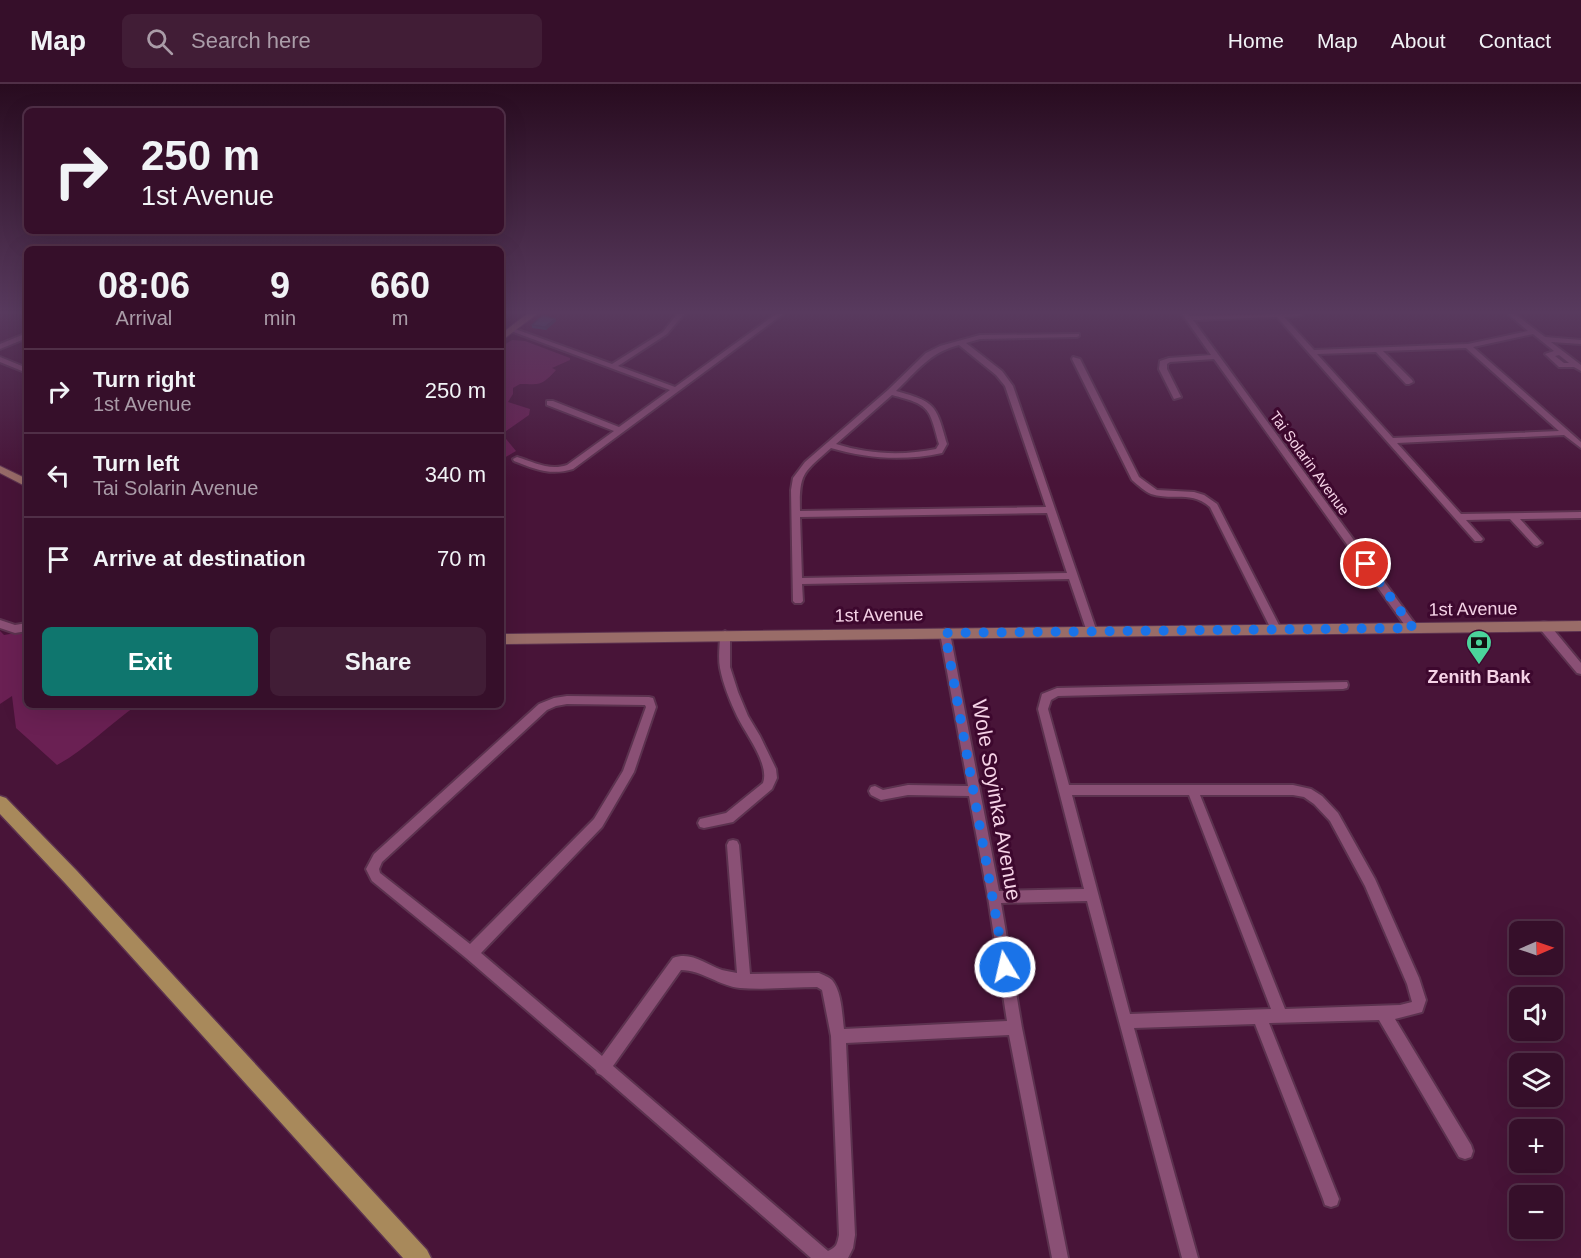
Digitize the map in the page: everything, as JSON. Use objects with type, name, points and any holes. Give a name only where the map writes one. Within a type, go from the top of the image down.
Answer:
[{"type":"main road","points":[[0,803],[78,884],[419,1258]]},
{"type":"street","points":[[620,369],[676,390]]},
{"type":"street","points":[[517,459],[544,469],[560,471],[570,467],[705,369]]},
{"type":"street","points":[[798,601],[797,478],[808,464],[915,369]]},
{"type":"street","points":[[992,369],[1006,380],[1092,632]]},
{"type":"street","points":[[1081,369],[1135,478],[1151,490],[1194,494],[1208,499],[1214,506],[1276,630]]},
{"type":"street","points":[[1163,369],[1177,397]]},
{"type":"street","name":"Tai Solarin Avenue","points":[[1225,369],[1413,628]]},
{"type":"street","points":[[1327,369],[1478,539]]},
{"type":"street","points":[[1396,369],[1409,382]]},
{"type":"street","points":[[1494,369],[1581,446]]},
{"type":"street","points":[[829,445],[868,455],[926,454],[939,451],[943,444],[933,409],[921,400],[891,392]]},
{"type":"street","points":[[550,402],[621,431]]},
{"type":"street","points":[[1390,441],[1565,432]]},
{"type":"street","points":[[0,469],[24,482]]},
{"type":"street","points":[[796,514],[1052,510]]},
{"type":"street","points":[[1458,517],[1581,515]]},
{"type":"street","points":[[1512,516],[1537,543]]},
{"type":"street","points":[[798,581],[1074,576]]},
{"type":"street","points":[[0,624],[15,629],[24,628]]},
{"type":"street","points":[[1544,626],[1581,670]]},
{"type":"street","name":"1st Avenue","points":[[504,639],[1581,626]]},
{"type":"street","name":"Wole Soyinka Avenue","points":[[945,633],[994,897],[1015,1028],[1060,1258]]},
{"type":"street","points":[[704,823],[729,818],[768,786],[771,778],[770,769],[732,692],[725,667],[725,635]]},
{"type":"street","points":[[1190,1258],[1043,709],[1046,697],[1057,692],[1343,685]]},
{"type":"street","points":[[471,953],[598,823],[628,772],[651,706],[649,701],[567,700],[543,707],[378,858],[372,869],[376,877],[471,953],[602,1068],[833,1258],[845,1248],[847,1235],[838,1036],[831,993],[827,985],[819,980],[731,980],[692,963],[678,963],[602,1068]]},
{"type":"street","points":[[875,791],[881,795],[908,790],[975,791]]},
{"type":"street","points":[[1065,790],[1293,790],[1307,793],[1318,800],[1334,818],[1370,883],[1414,983],[1419,1000],[1417,1007],[1400,1012],[1125,1021]]},
{"type":"street","points":[[1193,791],[1281,1017]]},
{"type":"street","points":[[733,845],[744,981]]},
{"type":"street","points":[[994,897],[1092,895]]},
{"type":"street","points":[[1383,1012],[1465,1151]]},
{"type":"street","points":[[1260,1018],[1331,1198]]},
{"type":"street","points":[[838,1036],[1015,1028]]},
{"type":"shaded area","points":[[504,369],[556,370],[543,382],[520,384],[513,388],[513,394],[508,402],[530,409],[529,415],[504,433]]},
{"type":"shaded area","points":[[504,436],[516,451],[504,458]]},
{"type":"shaded area","points":[[0,631],[4,635],[24,632],[24,708],[133,708],[78,752],[57,765],[16,728],[12,696],[0,704]]},
{"type":"place","name":"Zenith Bank","points":[[1479,666]]},
{"type":"route","points":[[1005,967],[945,633],[1413,628],[1366,564]]}]
